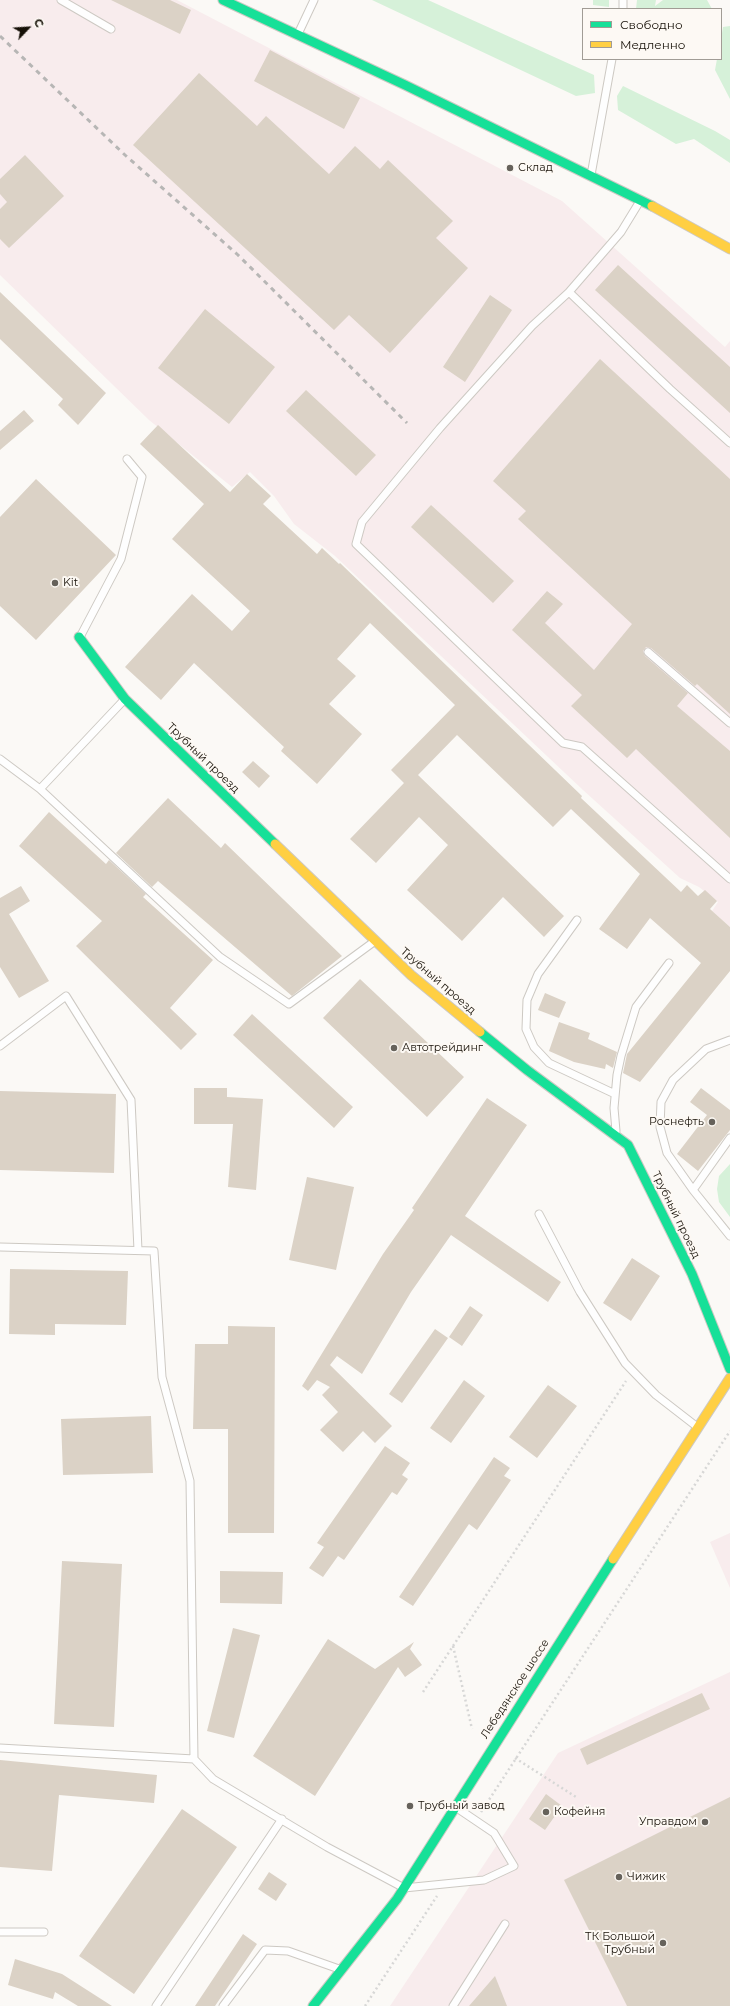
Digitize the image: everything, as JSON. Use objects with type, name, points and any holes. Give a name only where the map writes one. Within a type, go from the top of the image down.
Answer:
[{"type":"street","points":[[223,0],[591,175],[720,242],[730,249]]},
{"type":"street","name":"Трубный проезд","points":[[79,637],[125,699],[411,976],[526,1070],[628,1145],[688,1267],[730,1369]]},
{"type":"street","name":"Лебедянское шоссе","points":[[313,2006],[404,1888],[454,1806],[730,1378]]},
{"type":"lane","points":[[61,0],[111,29]]},
{"type":"lane","points":[[298,35],[314,0]]},
{"type":"lane","points":[[591,175],[612,60]]},
{"type":"lane","points":[[640,200],[621,232],[569,292],[532,326],[440,428],[362,522],[356,544],[563,743],[582,747],[730,879]]},
{"type":"lane","points":[[569,292],[730,443]]},
{"type":"lane","points":[[79,637],[121,559],[142,477],[127,460]]},
{"type":"lane","points":[[648,652],[730,723]]},
{"type":"lane","points":[[40,789],[125,699]]},
{"type":"lane","points":[[0,759],[40,789],[220,957],[289,1004],[375,941]]},
{"type":"lane","points":[[577,920],[538,974],[527,1000],[526,1029],[534,1047],[549,1063],[615,1094]]},
{"type":"lane","points":[[616,1136],[615,1094],[620,1056],[636,1007],[669,963]]},
{"type":"lane","points":[[0,1046],[66,996],[131,1100],[138,1250]]},
{"type":"lane","points":[[730,1040],[706,1049],[673,1080],[661,1102],[660,1127],[667,1153],[693,1190],[730,1236]]},
{"type":"lane","points":[[693,1190],[730,1138]]},
{"type":"lane","points":[[539,1214],[580,1292],[625,1363],[656,1395],[698,1428]]},
{"type":"lane","points":[[0,1247],[154,1250],[162,1377],[190,1481],[194,1759],[213,1779],[327,1847],[404,1888],[484,1880],[514,1866],[494,1832],[454,1806]]},
{"type":"lane","points":[[0,1748],[194,1759]]},
{"type":"lane","points":[[156,2006],[282,1819]]},
{"type":"lane","points":[[453,2006],[505,1924]]},
{"type":"lane","points":[[0,1932],[44,1932]]},
{"type":"lane","points":[[223,2006],[265,1950],[288,1951],[341,1970]]},
{"type":"path","points":[[423,1692],[633,1372]]},
{"type":"path","points":[[475,1820],[730,1431]]},
{"type":"path","points":[[453,1646],[472,1729]]},
{"type":"path","points":[[515,1758],[576,1797]]},
{"type":"path","points":[[365,2006],[445,1884]]},
{"type":"shaded area","points":[[0,0],[177,0],[562,201],[725,347],[730,341],[730,927],[712,911],[718,902],[699,887],[680,878],[583,790],[335,556],[294,524],[274,496],[250,472],[232,487],[149,420],[0,275]]},
{"type":"shaded area","points":[[730,1533],[730,1588],[710,1542]]},
{"type":"shaded area","points":[[730,1672],[730,2006],[390,2006],[558,1753]]},
{"type":"green space","points":[[372,0],[428,0],[594,75],[595,93],[576,96]]},
{"type":"green space","points":[[593,0],[609,0],[609,7],[593,5]]},
{"type":"green space","points":[[637,0],[656,0],[655,6],[663,0],[707,0],[711,8],[636,8]]},
{"type":"green space","points":[[730,26],[730,99],[715,70],[717,60],[722,60],[723,27]]},
{"type":"green space","points":[[623,86],[715,131],[730,140],[730,163],[694,139],[676,144],[618,110],[617,96]]},
{"type":"green space","points":[[730,1164],[730,1217],[719,1202],[717,1189],[719,1176]]},
{"type":"building","points":[[111,0],[170,0],[191,10],[180,34]]},
{"type":"building","points":[[270,50],[360,98],[344,129],[254,81]]},
{"type":"building","points":[[199,73],[257,126],[266,116],[329,174],[355,146],[380,169],[388,160],[453,221],[436,238],[468,268],[390,353],[349,315],[334,330],[133,145]]},
{"type":"building","points":[[25,155],[64,196],[9,248],[0,239],[0,209],[7,202],[0,194],[0,179]]},
{"type":"building","points":[[618,265],[730,367],[730,413],[595,290]]},
{"type":"building","points":[[0,292],[106,393],[78,425],[58,405],[63,399],[0,339]]},
{"type":"building","points":[[490,295],[512,310],[465,382],[443,367]]},
{"type":"building","points":[[205,309],[275,367],[229,424],[158,368]]},
{"type":"building","points":[[600,359],[730,479],[730,714],[697,684],[695,686],[651,648],[646,647],[643,651],[645,656],[688,693],[677,706],[730,751],[730,838],[636,749],[627,758],[571,706],[582,695],[512,630],[547,591],[563,604],[545,623],[594,670],[632,624],[518,519],[526,511],[493,481]]},
{"type":"building","points":[[306,390],[376,455],[356,476],[286,411]]},
{"type":"building","points":[[24,410],[34,421],[0,450],[0,431]]},
{"type":"building","points":[[158,425],[230,492],[247,474],[271,496],[263,504],[317,554],[322,548],[339,564],[340,563],[582,796],[581,798],[681,892],[687,885],[698,896],[705,890],[717,901],[710,909],[730,927],[730,971],[640,1082],[623,1073],[627,1054],[701,963],[650,918],[627,949],[599,929],[640,874],[571,809],[553,827],[457,735],[418,775],[564,916],[544,937],[503,897],[462,941],[407,890],[448,845],[419,817],[376,863],[350,839],[404,783],[391,770],[455,705],[370,623],[337,659],[356,676],[329,704],[362,734],[317,784],[281,751],[284,747],[194,663],[161,700],[125,667],[192,594],[232,631],[250,611],[172,539],[204,504],[140,444]]},
{"type":"building","points":[[36,479],[116,555],[36,640],[0,606],[0,517]]},
{"type":"building","points":[[431,505],[514,581],[493,603],[411,527]]},
{"type":"building","points":[[253,761],[270,776],[259,788],[242,772]]},
{"type":"building","points":[[168,798],[221,848],[225,843],[342,956],[292,996],[158,881],[152,887],[116,853]]},
{"type":"building","points":[[49,812],[106,864],[109,860],[146,894],[143,897],[213,960],[170,1008],[197,1034],[181,1050],[76,946],[102,921],[19,846]]},
{"type":"building","points":[[21,886],[30,901],[9,914],[49,981],[19,998],[0,967],[0,898]]},
{"type":"building","name":"Автотрейдинг","points":[[360,979],[464,1077],[427,1117],[323,1018]]},
{"type":"building","points":[[545,993],[566,1002],[559,1018],[538,1010]]},
{"type":"building","points":[[252,1014],[353,1107],[334,1128],[233,1035]]},
{"type":"building","points":[[559,1022],[590,1033],[588,1039],[617,1052],[613,1068],[606,1064],[605,1069],[574,1062],[549,1051]]},
{"type":"building","points":[[194,1088],[227,1088],[227,1097],[263,1099],[256,1190],[228,1187],[233,1124],[194,1124]]},
{"type":"building","points":[[701,1088],[730,1110],[730,1130],[698,1171],[677,1154],[707,1115],[690,1102]]},
{"type":"building","points":[[0,1091],[116,1094],[114,1173],[0,1170]]},
{"type":"building","points":[[487,1098],[527,1125],[465,1216],[561,1282],[548,1302],[451,1235],[411,1292],[362,1374],[337,1356],[330,1365],[392,1426],[375,1443],[363,1431],[343,1452],[320,1430],[338,1412],[322,1395],[330,1387],[317,1380],[308,1391],[302,1386],[383,1254],[414,1210],[412,1208]]},
{"type":"building","points":[[307,1177],[354,1187],[336,1270],[289,1260]]},
{"type":"building","points":[[632,1258],[660,1276],[631,1321],[603,1303]]},
{"type":"building","points":[[10,1269],[128,1271],[126,1325],[55,1324],[55,1335],[9,1334]]},
{"type":"building","points":[[470,1306],[483,1315],[462,1346],[449,1337]]},
{"type":"building","points":[[228,1326],[275,1327],[274,1533],[228,1533],[228,1429],[193,1429],[195,1344],[228,1344]]},
{"type":"building","points":[[435,1329],[448,1338],[402,1403],[389,1394]]},
{"type":"building","points":[[464,1380],[485,1396],[451,1443],[430,1428]]},
{"type":"building","points":[[548,1385],[577,1406],[537,1458],[509,1437]]},
{"type":"building","points":[[151,1416],[153,1473],[63,1475],[61,1419]]},
{"type":"building","points":[[385,1446],[410,1463],[402,1475],[408,1479],[397,1495],[392,1492],[344,1560],[338,1556],[323,1577],[309,1568],[324,1547],[317,1543]]},
{"type":"building","points":[[494,1457],[510,1468],[504,1476],[511,1480],[477,1530],[469,1524],[413,1606],[399,1597]]},
{"type":"building","points":[[62,1561],[122,1564],[114,1727],[54,1724]]},
{"type":"building","points":[[220,1571],[283,1572],[282,1604],[220,1603]]},
{"type":"building","points":[[233,1628],[260,1635],[234,1738],[207,1731]]},
{"type":"building","points":[[328,1639],[375,1669],[414,1642],[410,1649],[422,1665],[405,1677],[398,1667],[315,1796],[253,1756]]},
{"type":"building","points":[[702,1693],[710,1709],[587,1765],[580,1749]]},
{"type":"building","points":[[0,1760],[157,1775],[154,1803],[59,1795],[52,1871],[0,1867]]},
{"type":"building","name":"Кофейня","points":[[546,1794],[562,1806],[545,1830],[529,1819]]},
{"type":"building","name":"ТК Большой Трубный","points":[[730,1797],[730,2006],[627,2006],[564,1880]]},
{"type":"building","points":[[182,1809],[237,1847],[134,1994],[79,1956]]},
{"type":"building","points":[[269,1872],[287,1884],[276,1901],[258,1889]]},
{"type":"building","points":[[243,1934],[257,1944],[215,2006],[195,2006]]},
{"type":"building","points":[[15,1959],[62,1974],[112,2006],[78,2006],[55,1992],[53,1999],[8,1985]]},
{"type":"building","points":[[495,1976],[507,2006],[469,2006]]},
{"type":"railway","points":[[0,36],[125,155],[238,255],[407,423]]},
{"type":"traffic: fast","points":[[223,0],[405,85],[652,206]]},
{"type":"traffic: fast","points":[[79,637],[125,699],[275,844]]},
{"type":"traffic: fast","points":[[480,1032],[527,1070],[628,1145],[692,1274],[730,1369]]},
{"type":"traffic: fast","points":[[313,2006],[397,1899],[613,1559]]},
{"type":"traffic: slow","points":[[652,206],[730,249]]},
{"type":"traffic: slow","points":[[275,844],[411,975],[480,1032]]},
{"type":"traffic: slow","points":[[613,1559],[730,1378]]},
{"type":"place","name":"Склад","points":[[510,168]]},
{"type":"place","name":"Kit","points":[[55,583]]},
{"type":"place","name":"Автотрейдинг","points":[[394,1048]]},
{"type":"place","name":"Роснефть","points":[[712,1122]]},
{"type":"place","name":"Трубный завод","points":[[410,1806]]},
{"type":"place","name":"Кофейня","points":[[546,1812]]},
{"type":"place","name":"Управдом","points":[[705,1822]]},
{"type":"place","name":"Чижик","points":[[619,1877]]},
{"type":"place","name":"ТК Большой Трубный","points":[[663,1943]]}]
